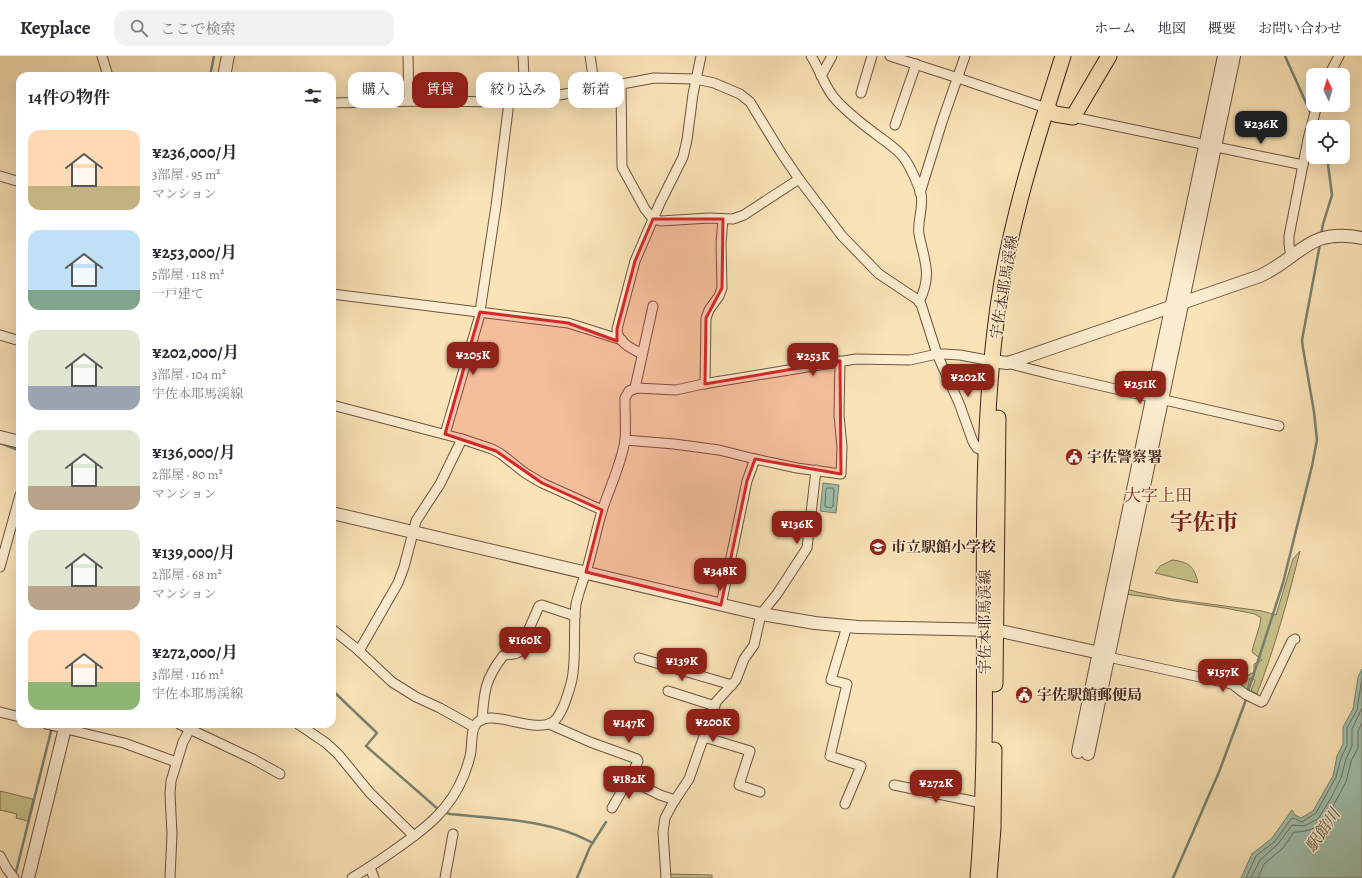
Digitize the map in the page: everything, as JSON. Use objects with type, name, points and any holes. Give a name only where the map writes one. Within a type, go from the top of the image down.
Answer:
[{"type":"main road","name":"宇佐本耶馬渓線","points":[[1051,111],[1063,56]]},
{"type":"main road","name":"宇佐本耶馬渓線","points":[[978,878],[990,630],[1000,362],[998,306],[1017,211],[1051,111],[1073,56]]},
{"type":"main road","points":[[1051,111],[1073,117],[1109,56]]},
{"type":"main road","name":"宇佐本耶馬渓線","points":[[989,878],[993,828],[986,452],[1000,362]]},
{"type":"street","points":[[102,56],[107,72]]},
{"type":"street","points":[[225,72],[228,56]]},
{"type":"street","points":[[408,56],[410,101]]},
{"type":"street","points":[[523,56],[523,72]]},
{"type":"street","points":[[590,56],[592,72]]},
{"type":"street","points":[[642,354],[633,350],[622,340],[617,329],[635,261],[653,218],[685,152],[701,56]]},
{"type":"street","points":[[811,56],[830,93],[836,101],[902,155],[907,162],[920,193],[921,201],[918,228],[927,274],[925,289],[919,302]]},
{"type":"street","points":[[821,76],[832,56]]},
{"type":"street","points":[[861,93],[872,56]]},
{"type":"street","points":[[890,56],[1051,111]]},
{"type":"street","points":[[920,193],[965,56]]},
{"type":"street","points":[[1083,753],[1105,655],[1210,145],[1224,56]]},
{"type":"street","points":[[1210,145],[1234,56]]},
{"type":"street","points":[[1332,68],[1338,56]]},
{"type":"street","points":[[896,125],[916,64]]},
{"type":"street","points":[[624,83],[654,78],[696,79],[723,87],[747,99],[753,105],[799,180],[850,247],[879,274],[919,302],[925,311],[937,354],[959,403],[973,442],[977,448],[986,452]]},
{"type":"street","points":[[336,104],[410,101],[476,102]]},
{"type":"street","points":[[445,434],[480,312],[497,200],[508,108]]},
{"type":"street","points":[[621,108],[622,167],[642,205],[653,218],[661,221],[709,218],[733,219],[740,217],[799,180]]},
{"type":"street","points":[[1291,256],[1288,239],[1308,139],[1315,112]]},
{"type":"street","points":[[1073,117],[1303,165]]},
{"type":"street","points":[[0,176],[16,181]]},
{"type":"street","points":[[705,384],[706,318],[722,288],[721,252],[723,219]]},
{"type":"street","points":[[1000,362],[1177,305],[1260,276],[1272,270],[1310,242],[1326,236],[1339,234],[1362,238]]},
{"type":"street","points":[[336,294],[568,323],[622,340]]},
{"type":"street","points":[[635,388],[653,306]]},
{"type":"street","points":[[0,335],[16,339]]},
{"type":"street","points":[[549,724],[560,715],[570,688],[574,668],[575,616],[578,598],[602,510],[625,440],[625,398],[629,391],[635,388],[671,390],[840,361],[862,359],[910,360],[937,354],[960,355],[1000,362],[1054,376],[1279,426]]},
{"type":"street","points":[[625,440],[713,449],[755,459],[841,474],[842,447],[839,415],[840,361]]},
{"type":"street","points":[[336,406],[445,434],[496,451],[525,473],[542,483],[602,510]]},
{"type":"street","points":[[0,438],[16,441]]},
{"type":"street","points":[[359,651],[398,583],[404,567],[416,521],[440,484],[462,439]]},
{"type":"street","points":[[721,604],[747,481],[755,459]]},
{"type":"street","points":[[666,878],[664,864],[664,825],[667,813],[689,779],[717,699],[736,680],[744,659],[754,644],[761,614],[781,588],[807,548],[816,470]]},
{"type":"street","points":[[0,567],[16,509]]},
{"type":"street","points":[[336,514],[761,614],[815,623],[847,626],[990,630],[1232,684],[1245,694],[1261,702],[1263,701],[1292,640],[1294,639]]},
{"type":"street","points":[[482,720],[485,690],[490,674],[504,654],[516,654],[519,652],[539,606],[542,605],[575,616]]},
{"type":"street","points":[[845,804],[861,766],[830,756],[847,684],[830,680],[847,626]]},
{"type":"street","points":[[336,632],[359,651],[383,674],[404,690],[440,708],[474,728]]},
{"type":"street","points":[[639,658],[732,685]]},
{"type":"street","points":[[668,691],[715,706]]},
{"type":"street","points":[[0,712],[16,716]]},
{"type":"street","points":[[352,878],[414,836],[437,818],[460,784],[469,761],[474,728],[476,724],[482,720],[492,718],[531,725],[549,724],[590,742],[637,758],[638,761],[631,779],[627,782],[612,808]]},
{"type":"street","points":[[28,878],[65,728]]},
{"type":"street","points":[[72,728],[124,743],[176,762]]},
{"type":"street","points":[[304,728],[326,743],[338,754],[370,793],[414,836]]},
{"type":"street","points":[[170,878],[172,834],[171,778],[183,742],[190,729],[253,759],[280,774]]},
{"type":"street","points":[[704,737],[750,751],[739,784],[760,792]]},
{"type":"street","points":[[631,779],[634,783],[675,800]]},
{"type":"street","points":[[894,785],[982,803]]},
{"type":"street","points":[[446,878],[453,834]]},
{"type":"street","points":[[0,856],[14,878]]},
{"type":"street","points":[[370,867],[374,878]]},
{"type":"highlighted area","points":[[653,219],[723,219],[722,288],[706,318],[705,384],[840,361],[841,474],[755,459],[747,481],[721,605],[586,572],[602,510],[542,483],[496,451],[445,434],[480,312],[568,323],[617,341],[617,329],[635,261]]},
{"type":"shaded area","points":[[1300,551],[1281,623],[1257,694],[1251,691],[1255,680],[1250,678],[1247,690],[1237,683],[1237,679],[1243,678],[1254,672],[1254,664],[1262,660],[1252,652],[1261,618],[1255,614],[1225,608],[1125,594],[1127,589],[1172,599],[1262,611],[1276,615],[1293,559]]},
{"type":"shaded area","points":[[1172,560],[1183,562],[1190,566],[1195,573],[1198,583],[1155,573],[1160,566]]},
{"type":"shaded area","points":[[0,791],[33,799],[28,821],[16,818],[17,814],[0,810]]},
{"type":"shaded area","points":[[668,874],[712,875],[712,878],[669,878]]},
{"type":"water","points":[[823,483],[839,485],[836,513],[820,511]]},
{"type":"water","name":"駅館川","points":[[1362,669],[1362,878],[1241,878],[1252,854],[1272,838],[1292,810],[1295,815],[1301,818],[1313,811],[1333,776],[1337,756],[1343,744],[1343,727],[1353,709],[1358,677]]},
{"type":"waterway","points":[[211,72],[214,56]]},
{"type":"waterway","points":[[1285,56],[1312,116]]},
{"type":"waterway","points":[[1321,235],[1332,195],[1328,164]]},
{"type":"waterway","points":[[1248,692],[1283,583],[1317,440],[1302,340],[1320,244]]},
{"type":"waterway","points":[[0,443],[16,449]]},
{"type":"waterway","points":[[336,694],[377,733],[366,746],[439,810]]},
{"type":"waterway","points":[[1173,878],[1219,772],[1247,697]]},
{"type":"waterway","points":[[15,876],[52,728]]},
{"type":"waterway","points":[[444,812],[450,814],[535,823],[566,831],[593,843]]},
{"type":"waterway","points":[[577,878],[590,847],[606,822]]},
{"type":"place","name":"宇佐警察署","points":[[1074,457]]},
{"type":"place","name":"市立駅館小学校","points":[[878,547]]},
{"type":"place","name":"宇佐駅館郵便局","points":[[1024,695]]},
{"type":"district","name":"大字上田","points":[[1158,495]]},
{"type":"district","name":"宇佐市","points":[[1204,522]]}]
